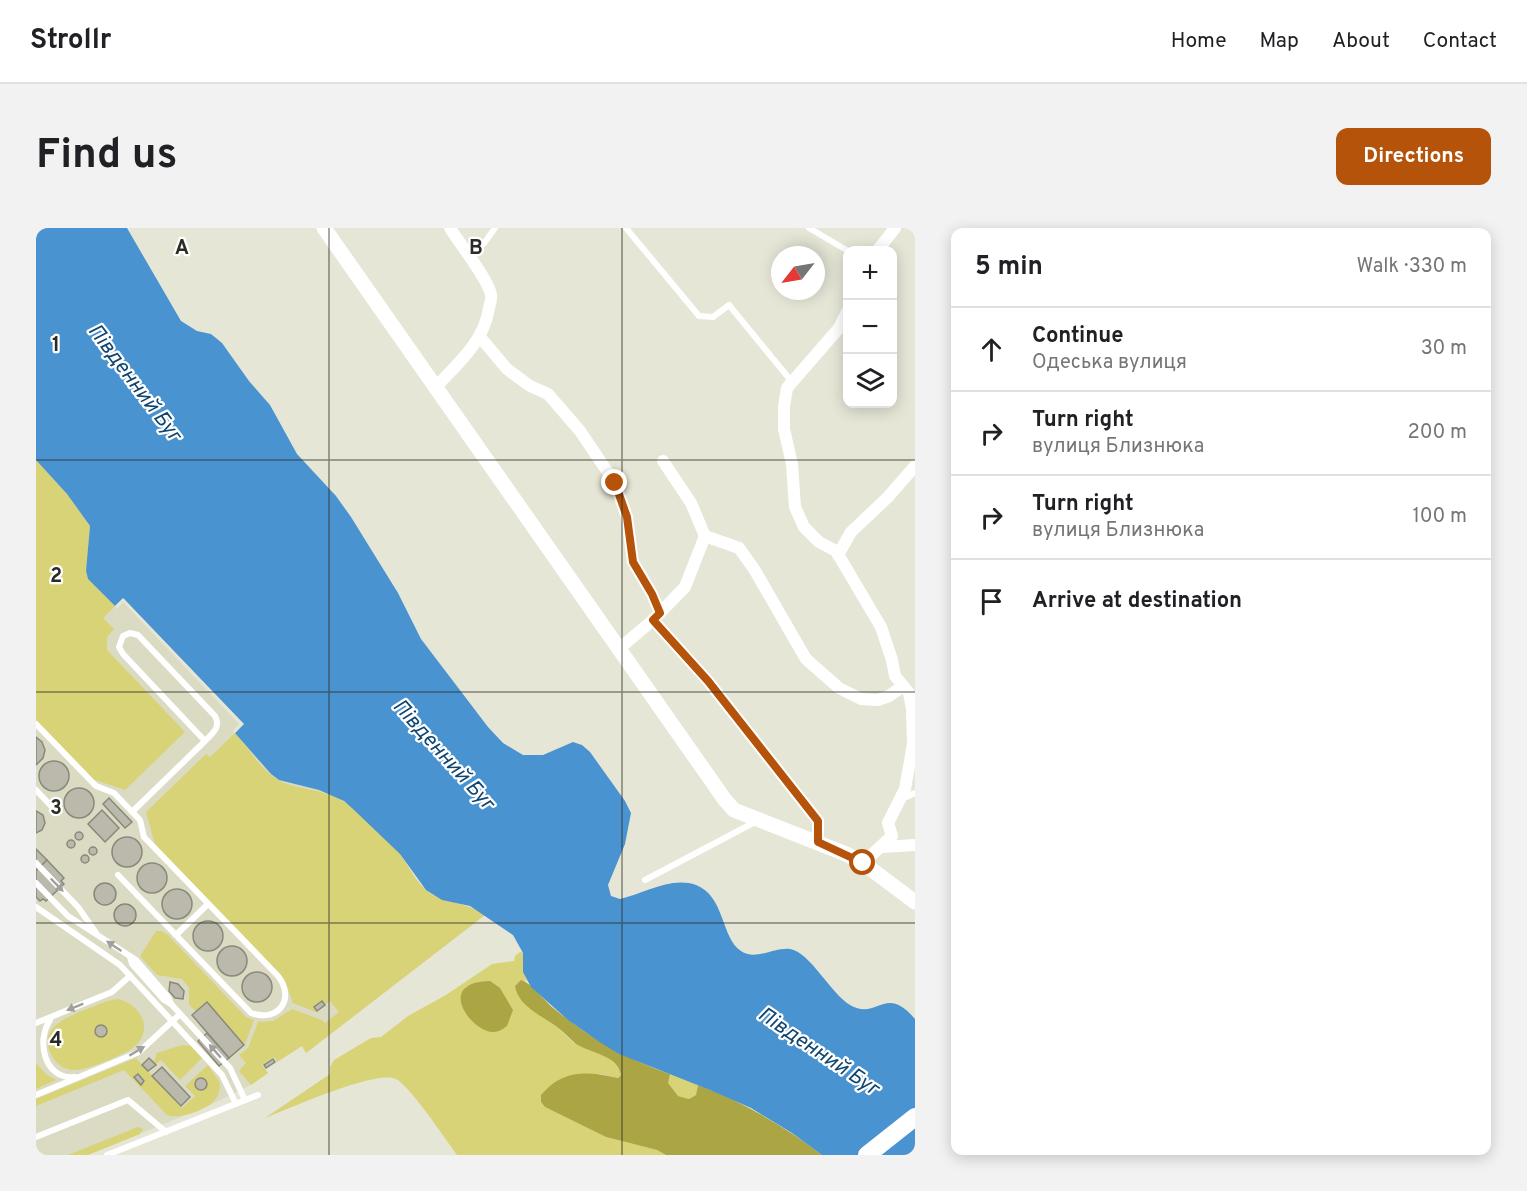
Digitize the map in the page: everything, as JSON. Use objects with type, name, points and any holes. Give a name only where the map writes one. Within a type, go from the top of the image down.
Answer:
[{"type":"main road","points":[[867,1155],[915,1117]]},
{"type":"street","points":[[324,228],[725,800],[734,810],[818,842],[863,863],[915,902]]},
{"type":"street","points":[[436,387],[473,348],[480,337],[487,321],[491,295],[486,282],[450,228]]},
{"type":"street","points":[[881,246],[895,228]]},
{"type":"street","points":[[843,319],[839,327],[787,388],[784,429],[792,464],[795,507],[804,528],[819,542],[836,551],[881,627],[895,676],[909,688],[914,744],[905,789],[888,823],[892,836],[863,863]]},
{"type":"street","points":[[480,337],[507,369],[530,386],[548,394],[580,431],[615,483],[627,517],[633,562],[652,594],[657,616],[818,821],[818,842]]},
{"type":"street","points":[[620,648],[657,616],[685,587],[705,536],[691,503],[663,461]]},
{"type":"street","points":[[838,555],[851,532],[888,497],[915,466]]},
{"type":"street","points":[[705,536],[740,548],[806,659],[839,688],[861,699],[878,700],[909,688]]},
{"type":"street","points":[[882,847],[915,845]]},
{"type":"lane","points":[[469,257],[485,242],[495,228]]},
{"type":"lane","points":[[626,228],[699,316],[713,317],[729,305],[793,382]]},
{"type":"lane","points":[[809,228],[843,248]]},
{"type":"lane","points":[[132,812],[205,741],[218,727],[216,716],[138,635],[130,633],[123,636],[119,643],[123,654],[205,741]]},
{"type":"lane","points":[[36,724],[96,786],[114,793],[140,820],[144,837],[283,982],[286,996],[280,1010],[266,1016],[251,1013],[118,875]]},
{"type":"lane","points":[[36,790],[53,808]]},
{"type":"lane","points":[[900,800],[915,793]]},
{"type":"lane","points":[[645,880],[760,820]]},
{"type":"lane","points":[[36,863],[78,907],[97,935]]},
{"type":"lane","points":[[36,883],[68,916],[133,961],[230,1068],[245,1100]]},
{"type":"lane","points":[[176,935],[208,904]]},
{"type":"lane","points":[[36,907],[120,965],[195,1043],[222,1075],[236,1104]]},
{"type":"lane","points":[[36,1023],[112,992],[130,976]]},
{"type":"lane","points":[[36,1095],[139,1052],[180,1014]]},
{"type":"lane","points":[[55,1015],[42,1031],[39,1041],[42,1057],[57,1074],[68,1078],[85,1075]]},
{"type":"lane","points":[[107,1155],[258,1095]]},
{"type":"lane","points":[[36,1137],[128,1100],[166,1132]]},
{"type":"shaded area","points":[[36,460],[67,494],[90,526],[86,571],[88,579],[115,606],[103,618],[114,629],[107,637],[107,650],[185,732],[125,790],[92,779],[36,721]]},
{"type":"shaded area","points":[[67,494],[123,598],[319,790],[353,808],[387,840],[421,885],[485,915],[306,1053],[302,1046],[277,1062],[274,1057],[262,1065],[268,1073],[251,1085],[210,1105],[88,1155],[36,1155],[36,555]]},
{"type":"shaded area","points":[[235,733],[260,764],[278,780],[335,797],[358,812],[394,847],[427,891],[441,899],[470,907],[485,915],[306,1053],[302,1046],[277,1062],[274,1057],[262,1065],[268,1073],[251,1085],[239,1071],[246,1063],[239,1055],[248,1048],[258,1022],[273,1021],[292,1009],[325,1023],[339,1012],[330,1001],[316,1012],[293,1003],[285,981],[155,845],[146,812],[206,754],[210,757]]},
{"type":"shaded area","points":[[156,931],[167,934],[246,1017],[254,1020],[245,1044],[196,1012],[189,1004],[189,988],[182,979],[157,975],[140,956]]},
{"type":"shaded area","points":[[520,952],[523,953],[523,966],[527,981],[521,980],[553,1023],[574,1043],[609,1058],[620,1069],[621,1075],[618,1078],[600,1074],[541,1102],[545,1107],[606,1137],[657,1150],[666,1155],[457,1155],[410,1092],[396,1079],[386,1077],[352,1085],[265,1118],[330,1074],[330,1067],[334,1060],[371,1038],[381,1037],[408,1016],[446,995],[492,964],[514,961],[515,956]],"holes":[[[479,982],[478,1026],[464,1010],[465,987]]]},
{"type":"shaded area","points":[[521,980],[525,981],[566,1018],[594,1037],[623,1054],[670,1074],[668,1083],[678,1096],[689,1099],[696,1095],[698,1085],[763,1116],[822,1155],[666,1155],[657,1150],[606,1137],[545,1107],[541,1102],[541,1095],[558,1080],[567,1076],[586,1073],[618,1078],[621,1075],[615,1063],[603,1055],[576,1044],[556,1026],[528,1007],[522,1001],[515,986]]},
{"type":"shaded area","points":[[490,981],[500,988],[513,1010],[507,1026],[496,1032],[476,1025],[463,1008],[461,998],[464,990],[473,984]]},
{"type":"shaded area","points":[[118,999],[133,1006],[142,1018],[143,1033],[134,1047],[106,1062],[80,1070],[67,1069],[58,1064],[48,1046],[48,1038],[56,1025],[79,1012]]},
{"type":"shaded area","points":[[182,1045],[191,1046],[202,1058],[180,1080],[161,1060],[156,1064],[154,1061],[157,1053]]},
{"type":"shaded area","points":[[136,1058],[182,1108],[195,1096],[185,1086],[208,1065],[220,1083],[218,1095],[199,1111],[178,1116],[167,1115],[124,1070],[36,1106],[36,1099]]},
{"type":"shaded area","points":[[36,1063],[46,1074],[56,1080],[36,1089]]},
{"type":"shaded area","points":[[670,1074],[698,1085],[696,1095],[689,1099],[678,1096],[667,1083]]},
{"type":"shaded area","points":[[138,1127],[143,1129],[140,1134],[88,1155],[68,1155]]},
{"type":"water","name":"Південний Буг","points":[[36,228],[127,228],[181,321],[197,331],[211,334],[222,343],[249,381],[270,405],[297,454],[336,496],[398,593],[421,639],[488,727],[503,743],[523,755],[543,755],[573,742],[582,745],[590,752],[631,813],[625,844],[608,885],[611,896],[620,899],[667,884],[696,885],[712,898],[730,937],[741,951],[752,955],[784,949],[798,952],[850,1005],[868,1009],[889,1003],[896,1004],[915,1019],[915,1155],[822,1155],[751,1108],[619,1054],[568,1020],[531,987],[523,972],[523,953],[513,935],[470,906],[442,900],[426,890],[400,854],[344,801],[319,790],[279,780],[271,774],[235,733],[243,724],[124,599],[115,606],[88,579],[86,571],[90,526],[67,494],[36,460]]},
{"type":"pier","points":[[123,598],[244,724],[235,733],[233,731],[239,724],[123,602],[117,609],[115,606]]},
{"type":"building","points":[[36,737],[42,742],[45,750],[43,758],[36,765]]},
{"type":"building","points":[[54,761],[65,765],[69,776],[65,787],[54,791],[43,787],[39,776],[43,765]]},
{"type":"building","points":[[79,788],[90,792],[94,803],[90,814],[79,818],[68,814],[64,803],[68,792]]},
{"type":"building","points":[[109,798],[132,822],[125,828],[103,804]]},
{"type":"building","points":[[102,810],[119,828],[105,842],[88,824]]},
{"type":"building","points":[[36,811],[43,815],[45,823],[42,830],[36,833]]},
{"type":"building","points":[[79,832],[83,836],[79,840],[75,836]]},
{"type":"building","points":[[127,837],[138,841],[142,852],[138,863],[127,867],[116,863],[112,852],[116,841]]},
{"type":"building","points":[[71,840],[75,844],[71,848],[67,844]]},
{"type":"building","points":[[93,847],[97,851],[93,855],[89,851]]},
{"type":"building","points":[[36,849],[47,860],[36,871]]},
{"type":"building","points":[[85,855],[89,859],[85,863],[81,859]]},
{"type":"building","points":[[47,860],[64,878],[61,881],[64,884],[46,901],[43,899],[40,901],[36,897],[36,871]]},
{"type":"building","points":[[152,863],[163,867],[167,878],[163,889],[152,893],[141,889],[137,878],[141,867]]},
{"type":"building","points":[[105,883],[113,886],[116,894],[113,902],[105,905],[97,902],[94,894],[97,886]]},
{"type":"building","points":[[177,889],[188,893],[192,904],[188,915],[177,919],[166,915],[162,904],[166,893]]},
{"type":"building","points":[[125,904],[133,907],[136,915],[133,923],[125,926],[117,923],[114,915],[117,907]]},
{"type":"building","points":[[208,921],[219,925],[223,936],[219,947],[208,951],[197,947],[193,936],[197,925]]},
{"type":"building","points":[[232,946],[243,950],[247,961],[243,972],[232,976],[221,972],[217,961],[221,950]]},
{"type":"building","points":[[257,972],[268,976],[272,987],[268,998],[257,1002],[246,998],[242,987],[246,976]]},
{"type":"building","points":[[170,982],[178,984],[184,991],[183,999],[175,998],[169,991]]},
{"type":"building","points":[[322,1001],[325,1005],[317,1011],[314,1007]]},
{"type":"building","points":[[207,1002],[244,1045],[229,1058],[192,1015]]},
{"type":"building","points":[[103,1025],[107,1031],[103,1037],[99,1037],[95,1029]]},
{"type":"building","points":[[207,1033],[229,1058],[219,1066],[198,1041]]},
{"type":"building","points":[[149,1058],[156,1065],[148,1071],[142,1065]]},
{"type":"building","points":[[273,1059],[275,1062],[266,1068],[264,1065]]},
{"type":"building","points":[[162,1067],[190,1097],[181,1106],[152,1076]]},
{"type":"building","points":[[138,1074],[144,1081],[141,1085],[134,1077]]},
{"type":"building","points":[[203,1078],[207,1084],[203,1090],[199,1090],[195,1082]]},
{"type":"route","points":[[615,483],[627,517],[633,562],[652,594],[660,613],[653,620],[708,681],[818,821],[818,842],[863,863]]}]
